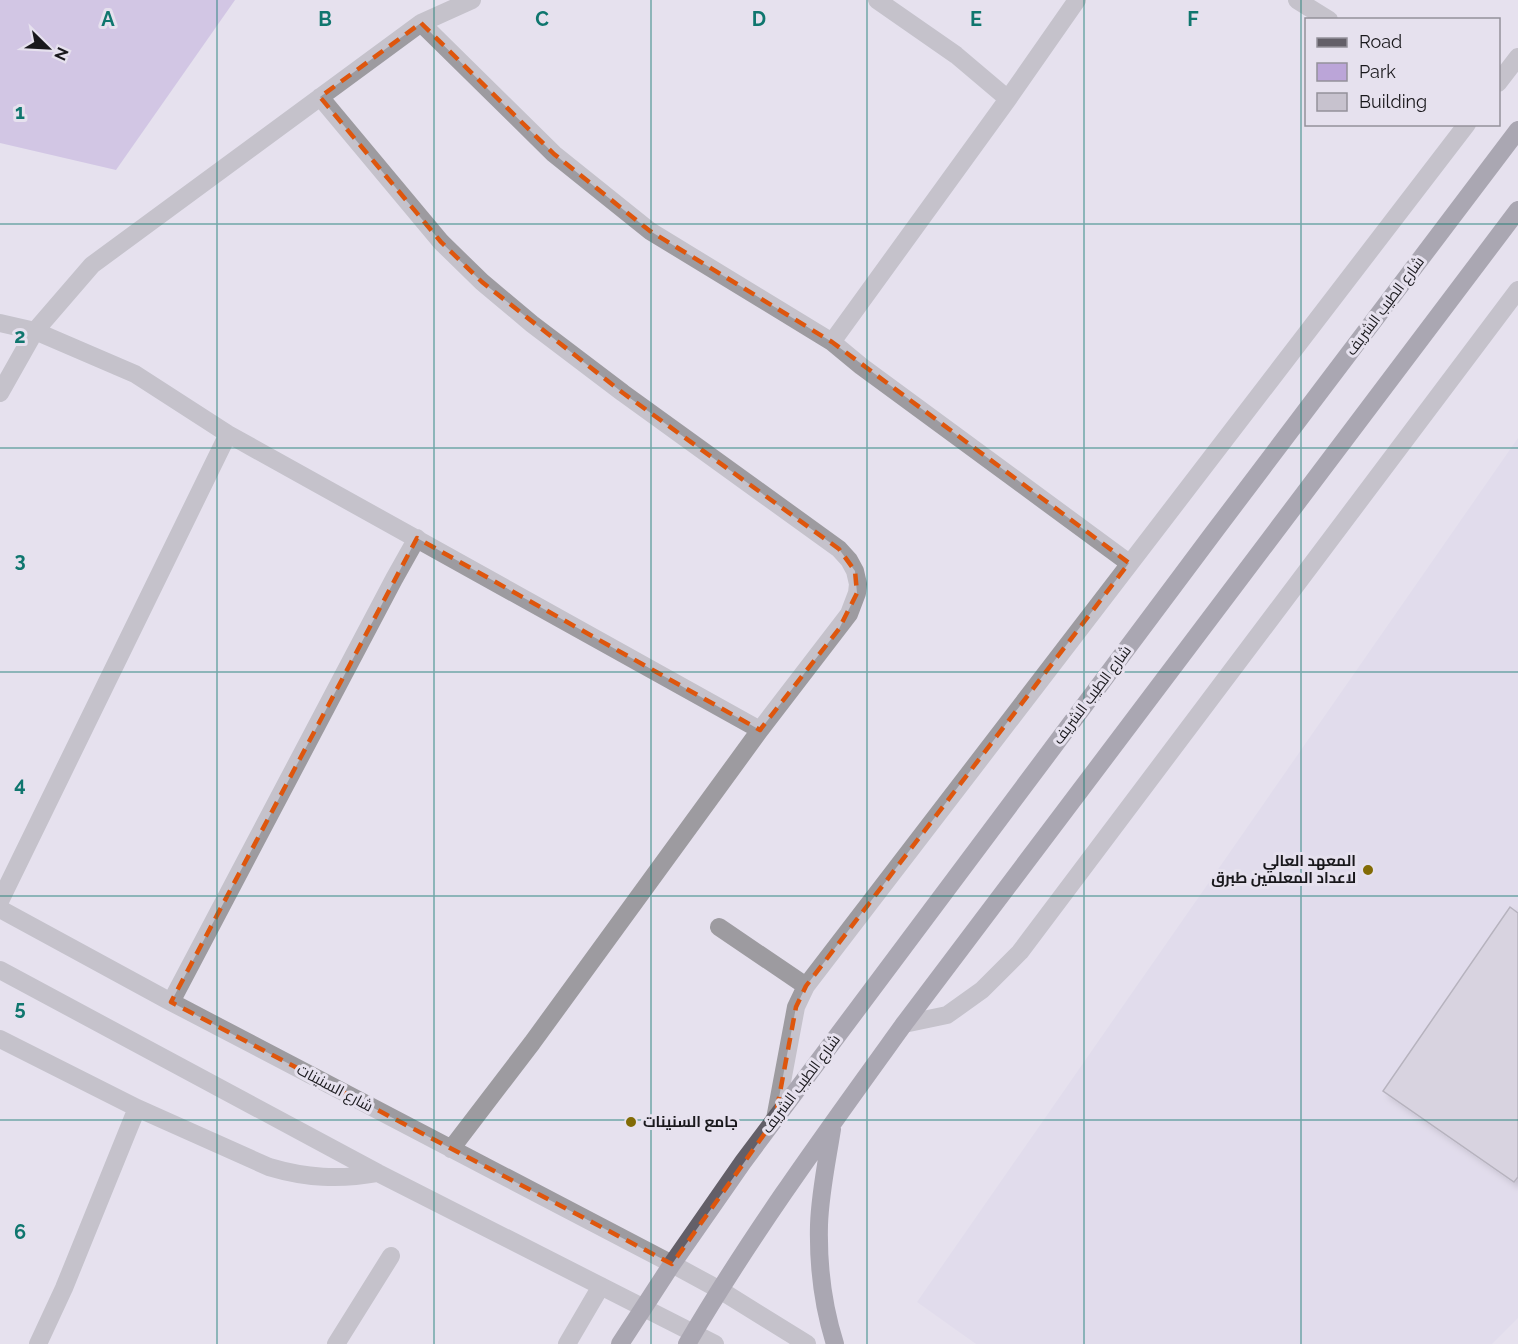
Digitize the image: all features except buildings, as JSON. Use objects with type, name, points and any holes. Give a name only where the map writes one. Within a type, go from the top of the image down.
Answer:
[{"type":"main road","name":"شارع الطيب الشريف","points":[[620,1344],[743,1162],[1221,522],[1518,130]]},
{"type":"main road","points":[[690,1339],[720,1290],[833,1122],[904,1024],[1518,210]]},
{"type":"main road","points":[[833,1122],[819,1225],[820,1272],[827,1319],[835,1344]]},
{"type":"street","points":[[0,393],[35,330],[92,266],[421,23],[472,0]]},
{"type":"street","points":[[877,0],[956,55],[1008,99]]},
{"type":"street","points":[[832,342],[1077,0]]},
{"type":"street","points":[[1297,0],[1326,18]]},
{"type":"street","points":[[421,23],[554,154],[650,231],[832,342],[861,366],[1130,563]]},
{"type":"street","points":[[1500,80],[1518,57]]},
{"type":"street","points":[[320,97],[441,242],[482,282],[532,324],[623,393],[839,549],[855,571],[858,584],[854,603],[839,629],[760,730],[532,1043],[451,1149]]},
{"type":"street","points":[[775,1119],[796,1008],[806,986],[1465,126]]},
{"type":"street","points":[[904,1024],[947,1015],[982,990],[1020,952],[1518,290]]},
{"type":"street","points":[[0,323],[35,330],[135,374],[228,434],[760,730]]},
{"type":"street","points":[[0,901],[228,434]]},
{"type":"street","points":[[171,1002],[393,579],[417,538]]},
{"type":"street","name":"شارع السنينات","points":[[0,909],[171,1002],[672,1264],[720,1290],[807,1344]]},
{"type":"street","points":[[718,927],[806,986]]},
{"type":"street","points":[[0,970],[378,1173],[644,1307],[690,1339],[715,1344]]},
{"type":"street","points":[[0,1039],[137,1108],[269,1167],[290,1173],[334,1179],[378,1173]]},
{"type":"street","points":[[38,1344],[64,1288],[137,1108]]},
{"type":"street","points":[[336,1344],[391,1256]]},
{"type":"street","points":[[567,1344],[601,1286]]},
{"type":"highlighted area","points":[[421,23],[554,154],[650,231],[832,342],[1129,563],[806,986],[796,1007],[775,1119],[672,1264],[171,1002],[417,538],[760,730],[839,629],[857,593],[855,571],[839,549],[623,393],[482,282],[441,242],[320,97]]},
{"type":"shaded area","name":"المعهد العالي لاعداد المعلمين طبرق","points":[[1518,438],[1518,1318],[1492,1344],[976,1344],[917,1302]]},
{"type":"green space","points":[[0,0],[235,0],[116,170],[0,143]]},
{"type":"place","name":"المعهد العالي لاعداد المعلمين طبرق","points":[[1368,870]]},
{"type":"place","name":"جامع السنينات","points":[[631,1122]]}]
